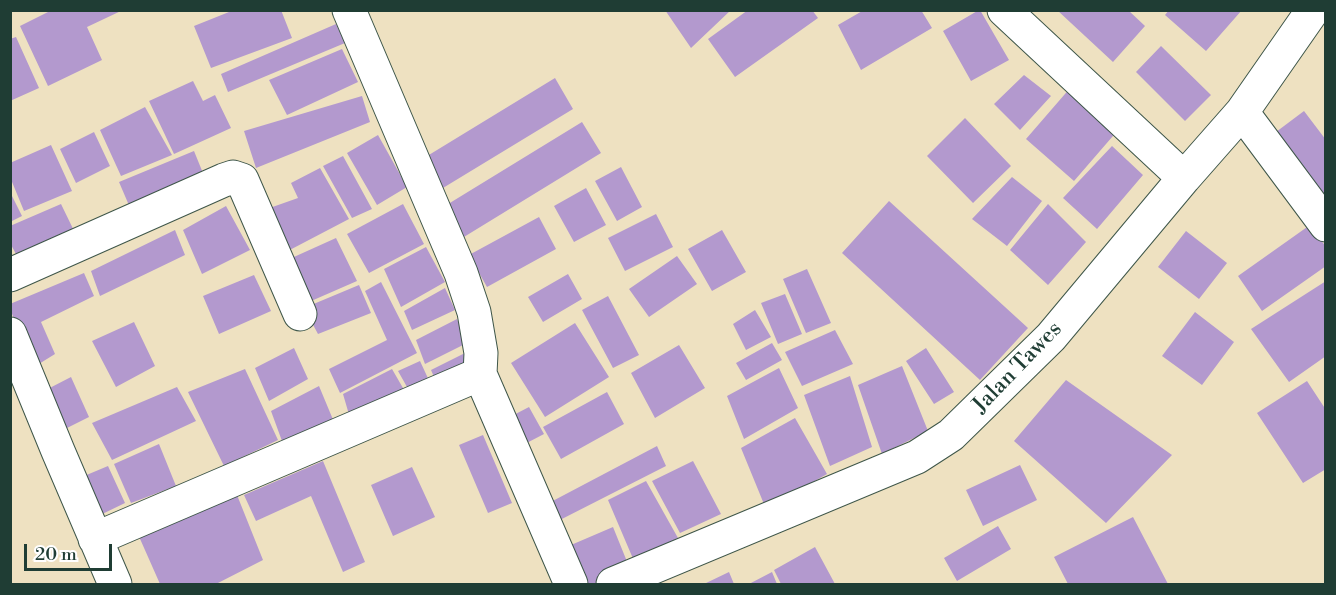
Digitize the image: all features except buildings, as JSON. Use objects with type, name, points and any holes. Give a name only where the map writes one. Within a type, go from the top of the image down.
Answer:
[{"type":"street","points":[[349,10],[461,273],[474,312],[481,353],[480,374],[571,585]]},
{"type":"street","points":[[1004,10],[1184,178]]},
{"type":"street","points":[[1314,10],[1326,26]]},
{"type":"street","name":"Jalan Tawes","points":[[613,585],[917,457],[951,435],[1051,337],[1242,112],[1314,10]]},
{"type":"street","points":[[1242,112],[1326,225]]},
{"type":"street","points":[[10,275],[233,177],[242,180],[300,314]]},
{"type":"street","points":[[10,334],[115,585]]},
{"type":"street","points":[[95,539],[480,374]]}]
